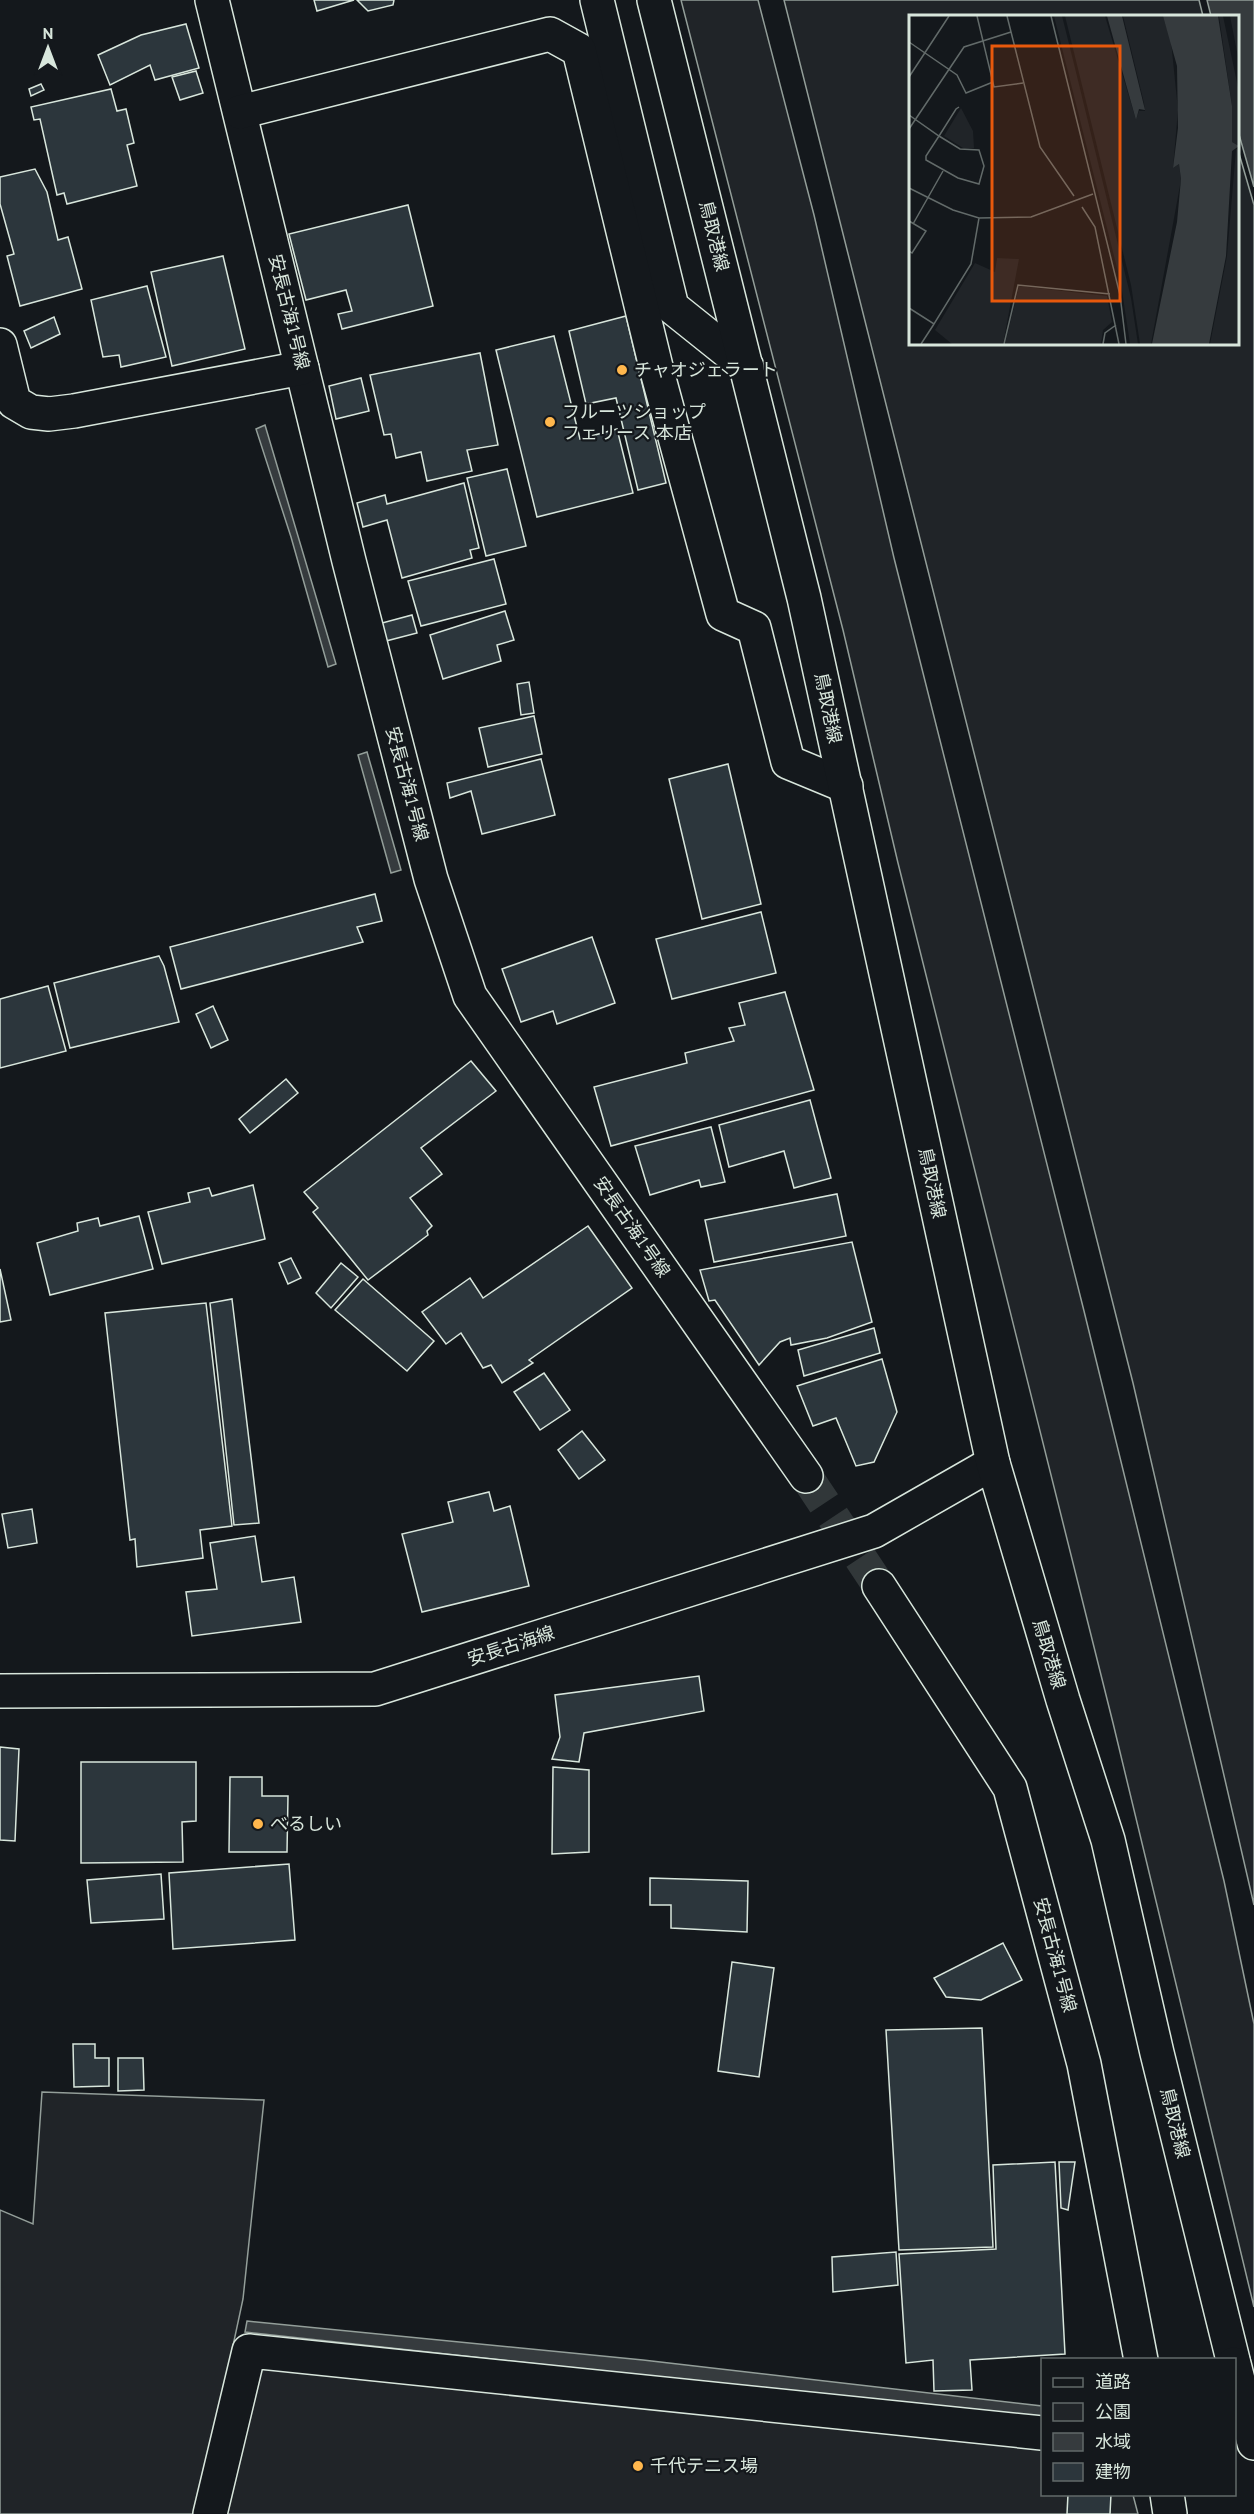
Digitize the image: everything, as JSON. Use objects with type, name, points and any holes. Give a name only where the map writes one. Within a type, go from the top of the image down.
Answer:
[{"type":"street","name":"安長古海1号線","points":[[212,0],[352,572],[431,879],[470,996],[806,1476]]},
{"type":"street","points":[[597,0],[672,307],[747,368]]},
{"type":"street","name":"鳥取港線","points":[[654,0],[804,598],[993,1463],[1063,1700],[1108,1840],[1157,2053],[1233,2358]]},
{"type":"street","points":[[240,112],[550,34],[579,50],[658,375],[723,614],[754,628],[788,762],[846,786]]},
{"type":"street","points":[[1,354],[14,402],[31,412],[49,414],[118,404],[302,368]]},
{"type":"street","name":"安長古海線","points":[[0,1691],[375,1689],[874,1531],[993,1463]]},
{"type":"street","name":"安長古海1号線","points":[[879,1586],[1010,1788],[1084,2064],[1141,2358]]},
{"type":"street","points":[[210,2514],[249,2351],[1041,2433]]},
{"type":"street","points":[[1236,2372],[1254,2443]]},
{"type":"street","points":[[1167,2496],[1170,2514]]},
{"type":"green space","points":[[681,0],[758,0],[814,215],[894,558],[1084,1311],[1224,1881],[1254,2024],[1254,2307],[1113,1723],[898,863],[843,630]]},
{"type":"green space","points":[[784,0],[1199,0],[1203,15],[909,15],[909,345],[1239,345],[1239,153],[1254,205],[1254,1905],[1133,1383]]},
{"type":"green space","points":[[42,2092],[264,2100],[243,2299],[197,2514],[0,2514],[0,2210],[33,2224]]},
{"type":"green space","name":"千代テニス場","points":[[258,2363],[1041,2438],[1041,2496],[1133,2496],[1138,2514],[221,2514]]},
{"type":"water","points":[[1207,0],[1254,0],[1254,187],[1239,134],[1239,15],[1211,15]]},
{"type":"water","points":[[265,425],[336,664],[328,667],[291,537],[256,429]]},
{"type":"water","points":[[367,752],[401,870],[391,873],[358,755]]},
{"type":"water","points":[[247,2321],[643,2360],[1041,2406],[1041,2419],[245,2332]]},
{"type":"building","points":[[314,0],[354,0],[317,11]]},
{"type":"building","points":[[357,0],[394,0],[393,5],[368,11]]},
{"type":"building","points":[[186,24],[199,68],[155,80],[150,65],[110,85],[98,55],[141,35]]},
{"type":"building","points":[[196,71],[203,93],[180,100],[172,77]]},
{"type":"building","points":[[41,84],[44,90],[31,96],[29,89]]},
{"type":"building","points":[[111,89],[117,111],[126,109],[134,143],[127,145],[137,186],[67,204],[64,193],[57,195],[40,119],[34,120],[31,107]]},
{"type":"building","points":[[35,169],[47,192],[58,240],[68,237],[82,289],[20,306],[7,256],[14,254],[0,204],[0,177]]},
{"type":"building","points":[[408,205],[433,306],[342,329],[338,314],[352,311],[346,290],[306,300],[289,234]]},
{"type":"building","points":[[223,256],[245,349],[172,366],[151,272]]},
{"type":"building","points":[[147,286],[166,357],[121,367],[119,355],[103,357],[91,300]]},
{"type":"building","points":[[626,316],[666,483],[638,490],[616,398],[586,404],[569,331]]},
{"type":"building","points":[[54,317],[60,334],[31,348],[24,331]]},
{"type":"building","points":[[554,336],[580,439],[617,429],[633,493],[537,517],[496,350]]},
{"type":"building","points":[[480,353],[498,445],[467,450],[472,471],[427,481],[421,452],[396,458],[391,434],[384,435],[370,375]]},
{"type":"building","points":[[361,378],[369,411],[336,419],[329,386]]},
{"type":"building","points":[[507,469],[526,546],[486,556],[467,478]]},
{"type":"building","points":[[464,483],[479,548],[470,550],[472,558],[402,578],[387,520],[363,527],[357,503],[385,495],[387,504]]},
{"type":"building","points":[[494,559],[506,604],[421,626],[408,581]]},
{"type":"building","points":[[505,611],[514,640],[497,645],[501,661],[443,679],[430,635]]},
{"type":"building","points":[[412,615],[417,633],[386,641],[382,623]]},
{"type":"building","points":[[529,682],[534,713],[521,715],[517,684]]},
{"type":"building","points":[[534,716],[542,754],[488,767],[479,728]]},
{"type":"building","points":[[541,759],[555,815],[482,834],[471,791],[450,798],[447,783]]},
{"type":"building","points":[[728,764],[761,904],[702,919],[669,779]]},
{"type":"building","points":[[375,894],[382,921],[357,927],[363,942],[181,989],[170,947]]},
{"type":"building","points":[[761,912],[776,973],[672,999],[656,939]]},
{"type":"building","points":[[592,937],[615,1003],[557,1024],[553,1011],[521,1022],[502,969]]},
{"type":"building","points":[[159,956],[164,966],[179,1022],[70,1048],[54,983]]},
{"type":"building","points":[[48,986],[66,1051],[0,1068],[0,999]]},
{"type":"building","points":[[785,992],[814,1090],[611,1146],[594,1087],[687,1063],[685,1053],[734,1041],[729,1028],[745,1025],[739,1003]]},
{"type":"building","points":[[213,1006],[228,1040],[211,1048],[196,1014]]},
{"type":"building","points":[[471,1061],[496,1091],[421,1148],[442,1174],[410,1198],[432,1226],[427,1231],[428,1235],[368,1280],[313,1212],[318,1208],[304,1192]]},
{"type":"building","points":[[286,1079],[298,1093],[250,1133],[239,1119]]},
{"type":"building","points":[[810,1100],[831,1178],[794,1188],[784,1151],[729,1167],[719,1125]]},
{"type":"building","points":[[711,1127],[725,1182],[701,1187],[699,1180],[650,1195],[635,1146]]},
{"type":"building","points":[[253,1185],[265,1239],[162,1264],[148,1212],[190,1202],[188,1193],[209,1188],[212,1196]]},
{"type":"building","points":[[837,1194],[846,1236],[714,1262],[705,1220]]},
{"type":"building","points":[[139,1216],[153,1269],[50,1295],[37,1243],[78,1231],[77,1223],[98,1218],[100,1226]]},
{"type":"building","points":[[588,1226],[632,1288],[529,1360],[533,1363],[502,1383],[491,1365],[483,1368],[461,1333],[446,1344],[422,1312],[470,1278],[483,1298]]},
{"type":"building","points":[[852,1242],[872,1322],[827,1338],[791,1345],[790,1338],[780,1342],[759,1365],[715,1300],[709,1301],[700,1270]]},
{"type":"building","points":[[291,1258],[301,1278],[288,1284],[279,1263]]},
{"type":"building","points":[[341,1263],[358,1277],[331,1308],[316,1293]]},
{"type":"building","points":[[0,1269],[11,1320],[0,1322]]},
{"type":"building","points":[[363,1279],[434,1341],[407,1371],[335,1310]]},
{"type":"building","points":[[232,1299],[259,1523],[234,1525],[210,1303]]},
{"type":"building","points":[[206,1303],[232,1526],[200,1530],[203,1558],[137,1567],[135,1539],[130,1540],[105,1313]]},
{"type":"building","points":[[874,1328],[880,1353],[804,1376],[798,1350]]},
{"type":"building","points":[[882,1359],[897,1412],[874,1462],[856,1466],[836,1418],[813,1426],[797,1386]]},
{"type":"building","points":[[544,1373],[570,1410],[540,1430],[514,1392]]},
{"type":"building","points":[[582,1431],[605,1460],[579,1479],[558,1450]]},
{"type":"building","points":[[489,1492],[494,1511],[510,1506],[529,1586],[422,1612],[402,1534],[453,1522],[448,1502]]},
{"type":"building","points":[[32,1509],[37,1543],[8,1548],[2,1514]]},
{"type":"building","points":[[255,1536],[262,1582],[294,1577],[301,1622],[192,1636],[186,1592],[217,1589],[210,1543]]},
{"type":"building","points":[[699,1676],[704,1711],[584,1733],[579,1762],[552,1759],[560,1737],[555,1695]]},
{"type":"building","points":[[0,1747],[19,1749],[15,1841],[0,1840]]},
{"type":"building","points":[[81,1762],[196,1762],[196,1821],[182,1822],[183,1862],[81,1863]]},
{"type":"building","points":[[553,1767],[589,1770],[589,1852],[552,1854]]},
{"type":"building","name":"べるしい","points":[[230,1777],[262,1777],[262,1796],[288,1796],[287,1852],[229,1852]]},
{"type":"building","points":[[289,1864],[295,1940],[173,1949],[169,1873]]},
{"type":"building","points":[[161,1874],[164,1919],[91,1923],[87,1880]]},
{"type":"building","points":[[650,1878],[748,1881],[747,1932],[671,1928],[671,1905],[650,1905]]},
{"type":"building","points":[[1003,1943],[1022,1980],[981,2000],[946,1997],[934,1978]]},
{"type":"building","points":[[732,1962],[774,1968],[759,2077],[718,2071]]},
{"type":"building","points":[[982,2028],[993,2247],[899,2250],[886,2030]]},
{"type":"building","points":[[73,2044],[95,2044],[95,2058],[109,2058],[109,2086],[74,2087]]},
{"type":"building","points":[[118,2058],[143,2058],[144,2090],[118,2091]]},
{"type":"building","points":[[1055,2162],[1065,2354],[970,2360],[972,2390],[934,2391],[933,2360],[906,2363],[899,2254],[996,2249],[993,2165]]},
{"type":"building","points":[[1059,2162],[1075,2162],[1068,2210],[1061,2208]]},
{"type":"building","points":[[896,2252],[898,2285],[833,2292],[832,2257]]},
{"type":"building","points":[[1068,2496],[1111,2496],[1110,2514],[1067,2514]]},
{"type":"tunnel","points":[[806,1476],[879,1586]]},
{"type":"place","name":"チャオジェラート","points":[[622,370]]},
{"type":"place","name":"フルーツショップ フェリース 本店","points":[[550,422]]},
{"type":"place","name":"べるしい","points":[[258,1824]]},
{"type":"place","name":"千代テニス場","points":[[638,2466]]}]
